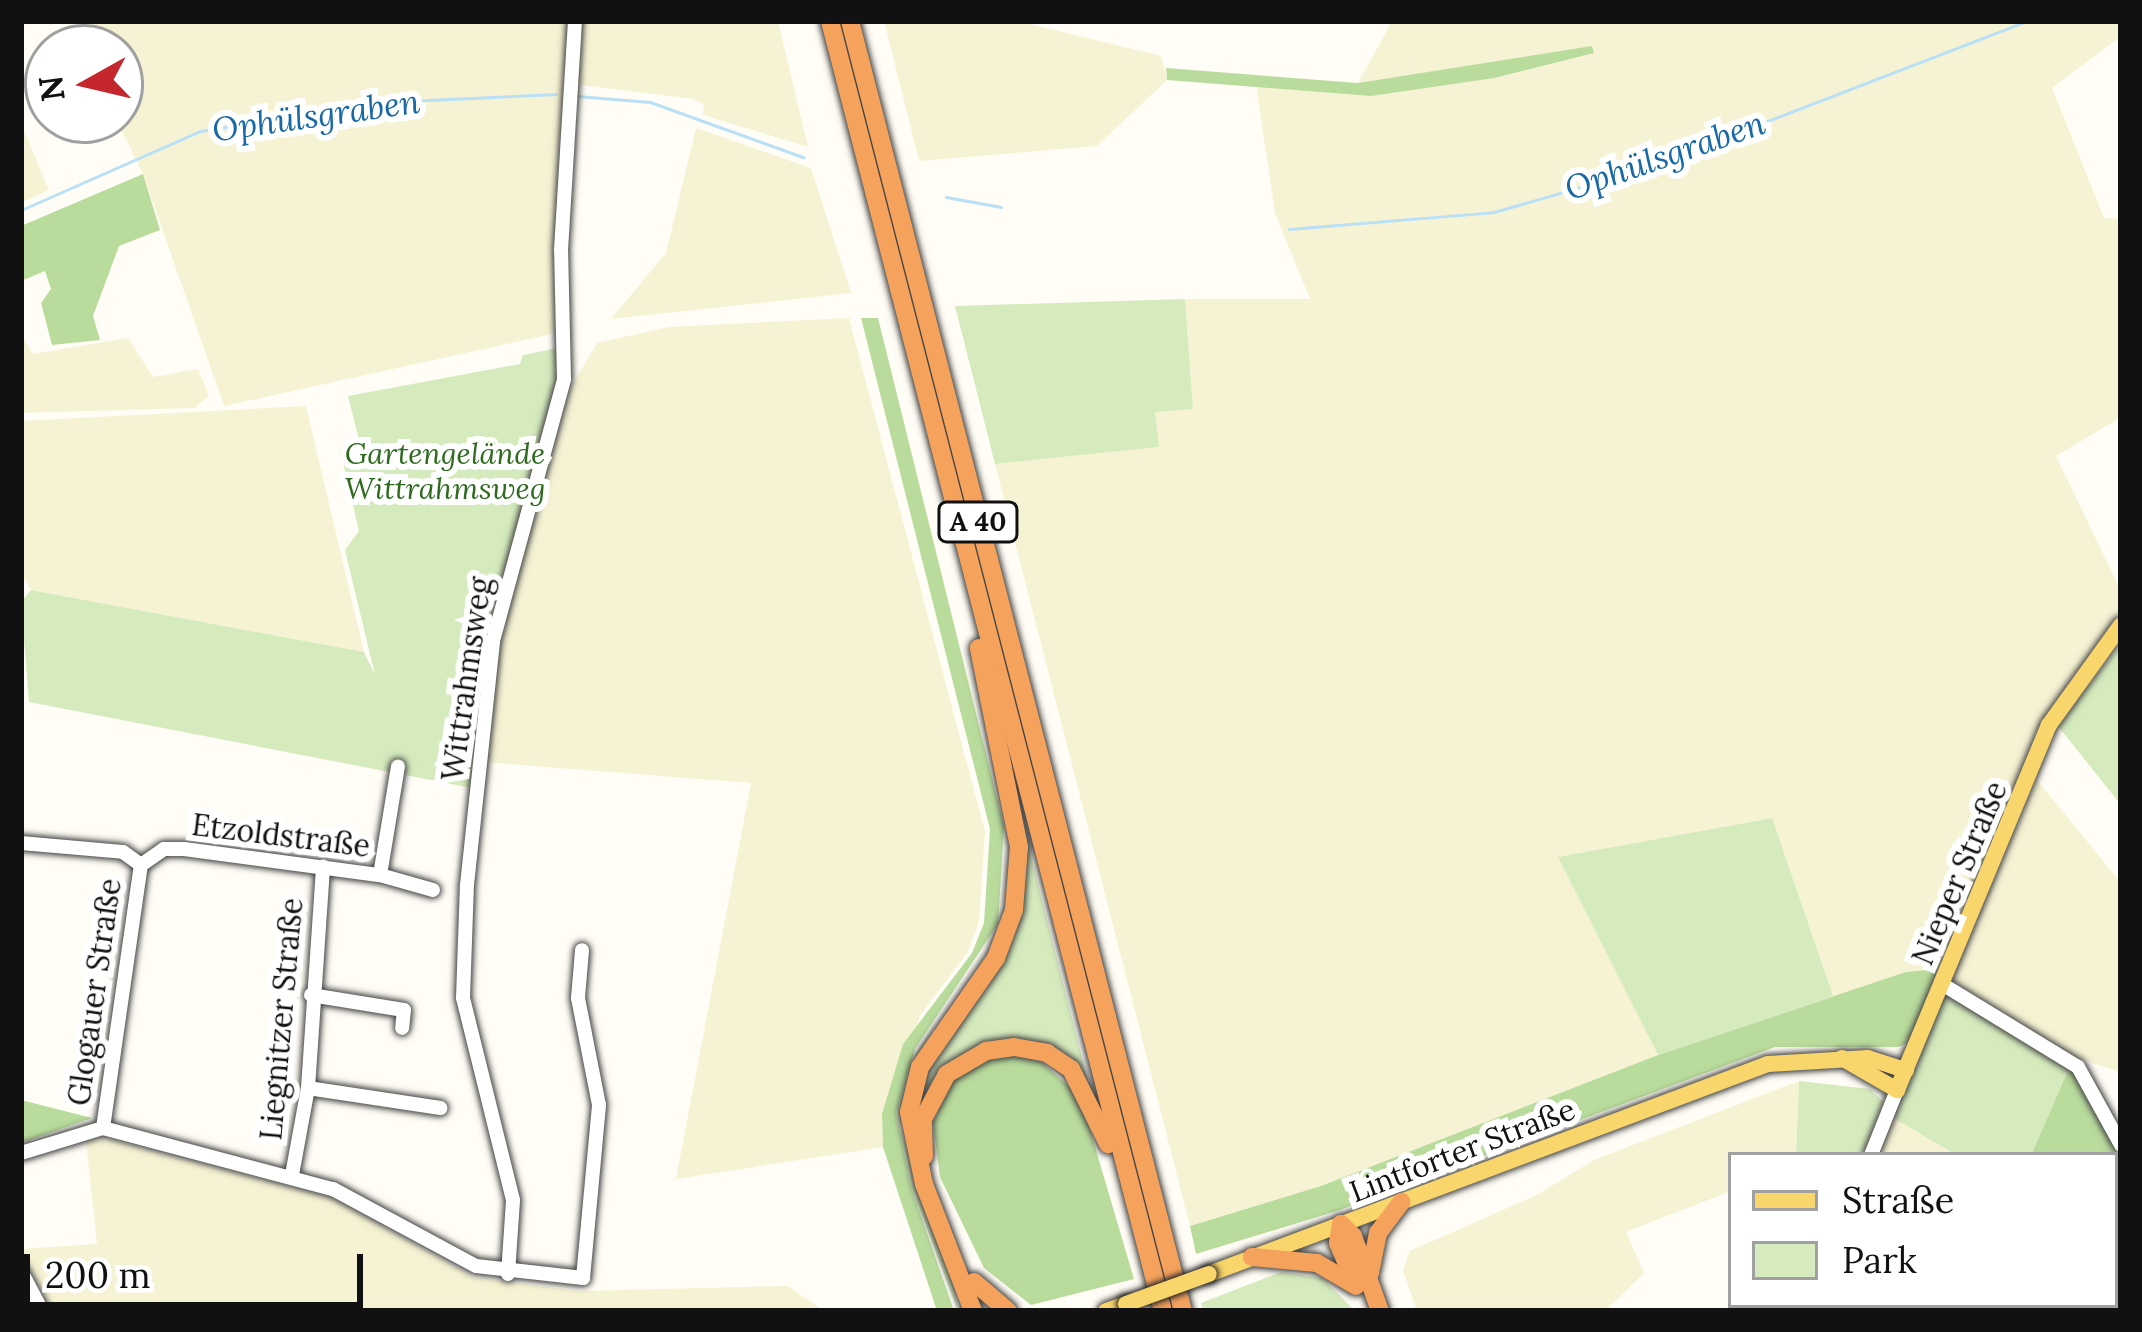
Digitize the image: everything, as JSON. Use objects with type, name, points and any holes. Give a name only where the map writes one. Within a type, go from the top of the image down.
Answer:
[{"type":"highway","name":"A 40","points":[[830,21],[1163,1311]]},
{"type":"highway","name":"A 40","points":[[850,21],[1184,1311]]},
{"type":"highway","points":[[962,531],[1019,847],[1014,910],[1002,945],[934,1042],[909,1112],[924,1184],[986,1311]]},
{"type":"highway","points":[[971,1311],[970,1284],[930,1181],[923,1119],[947,1074],[986,1051],[1047,1053],[1071,1069],[1104,1131],[1145,1243]]},
{"type":"highway","points":[[1368,1311],[1363,1285],[1378,1233],[1401,1202]]},
{"type":"highway","points":[[1341,1224],[1338,1243],[1380,1311]]},
{"type":"highway","points":[[1252,1257],[1317,1263],[1363,1285]]},
{"type":"highway","points":[[970,1284],[1008,1311]]},
{"type":"main road","name":"Nieper Straße","points":[[1898,1090],[2049,725],[2121,625]]},
{"type":"main road","name":"Lintforter Straße","points":[[1106,1311],[1768,1064],[1841,1058],[1906,1070]]},
{"type":"main road","points":[[1841,1058],[1898,1090]]},
{"type":"street","name":"Wittrahmsweg","points":[[508,1274],[513,1201],[463,998],[467,885],[500,603],[545,468],[564,379],[561,250],[575,21]]},
{"type":"street","points":[[380,875],[398,766]]},
{"type":"street","name":"Etzoldstraße","points":[[28,844],[57,852],[123,852],[140,865],[164,849],[184,849],[380,875],[433,890]]},
{"type":"street","name":"Glogauer Straße","points":[[103,1128],[140,865]]},
{"type":"street","name":"Liegnitzer Straße","points":[[292,1175],[308,1088],[323,868]]},
{"type":"street","points":[[21,1153],[103,1128],[292,1175],[365,1202],[432,1246],[508,1274],[583,1278],[599,1105],[578,998],[582,950]]},
{"type":"street","points":[[1942,984],[2078,1067],[2121,1145]]},
{"type":"street","points":[[311,995],[404,1010],[402,1028]]},
{"type":"street","points":[[308,1088],[440,1108]]},
{"type":"street","name":"Nieper Straße","points":[[1872,1152],[1898,1090]]},
{"type":"street","points":[[21,1271],[42,1311]]},
{"type":"shaded area","points":[[568,21],[557,333],[224,406],[128,144],[144,144],[144,24],[93,24]]},
{"type":"shaded area","points":[[578,21],[778,21],[808,147],[703,115],[704,104],[693,99],[573,84]]},
{"type":"shaded area","points":[[884,21],[1018,21],[1161,56],[1167,80],[1097,146],[919,161]]},
{"type":"shaded area","points":[[1392,21],[2121,21],[2121,36],[2052,88],[2104,218],[2121,219],[2121,417],[2056,456],[2121,591],[2121,612],[2035,732],[2023,781],[1938,969],[1833,996],[1771,818],[1559,857],[1658,1055],[1321,1186],[1190,1226],[995,464],[1158,447],[1155,411],[1193,408],[1185,299],[1310,299],[1275,213],[1256,85],[1371,96],[1594,52],[1592,47],[1358,83]]},
{"type":"shaded area","points":[[21,123],[24,144],[30,144],[49,190],[21,203]]},
{"type":"shaded area","points":[[696,128],[811,168],[851,293],[611,319],[666,253]]},
{"type":"shaded area","points":[[849,318],[985,832],[979,922],[968,952],[921,1014],[882,1114],[883,1147],[676,1179],[751,783],[484,762],[497,642],[571,387],[597,343],[669,327]]},
{"type":"shaded area","points":[[21,334],[33,354],[128,338],[153,377],[198,369],[209,395],[195,408],[21,413]]},
{"type":"shaded area","points":[[306,406],[364,652],[31,590],[21,572],[21,421]]},
{"type":"shaded area","points":[[2037,780],[2121,883],[2121,1072],[2076,1058],[1951,980]]},
{"type":"shaded area","points":[[1799,1081],[1796,1152],[1728,1152],[1728,1192],[1626,1232],[1644,1273],[1605,1311],[1417,1311],[1403,1270],[1410,1251],[1537,1195],[1594,1160]]},
{"type":"shaded area","points":[[1892,1117],[1951,1152],[1875,1152]]},
{"type":"shaded area","points":[[111,1140],[333,1198],[473,1277],[578,1291],[788,1286],[824,1311],[51,1311],[21,1249],[97,1244],[86,1141]]},
{"type":"shaded area","points":[[1848,1308],[1991,1308],[1852,1311]]},
{"type":"green space","points":[[1592,46],[1594,53],[1494,78],[1371,96],[1167,80],[1166,68],[1358,83]]},
{"type":"green space","points":[[143,174],[160,230],[119,246],[93,316],[100,340],[52,345],[41,303],[51,289],[45,271],[21,281],[21,226]]},
{"type":"green space","points":[[1185,299],[1193,409],[1155,412],[1159,447],[995,464],[955,306]]},
{"type":"green space","points":[[861,318],[878,318],[1004,826],[998,924],[915,1049],[896,1113],[911,1187],[954,1311],[937,1311],[883,1147],[882,1114],[903,1044],[972,953],[984,923],[990,829]]},
{"type":"green space","name":"Gartengelände Wittrahmsweg","points":[[557,348],[556,403],[496,602],[472,788],[29,702],[21,602],[31,590],[364,652],[375,675],[345,550],[359,531],[340,450],[360,444],[348,396],[520,364],[523,355]]},
{"type":"green space","points":[[2121,644],[2121,805],[2058,726]]},
{"type":"green space","points":[[1772,818],[1833,996],[1658,1055],[1558,857]]},
{"type":"green space","points":[[1027,841],[1089,1085],[1073,1065],[983,1043],[944,1070],[914,1135],[924,1069],[987,981]]},
{"type":"green space","points":[[1938,969],[1910,1041],[1899,1047],[1775,1047],[1340,1210],[1196,1254],[1190,1226],[1321,1186],[1658,1055],[1906,972]]},
{"type":"green space","points":[[1945,994],[2070,1066],[2032,1152],[1951,1152],[1892,1117]]},
{"type":"green space","points":[[937,1020],[907,1076],[900,1128],[953,1280],[958,1311],[911,1187],[896,1113],[901,1080]]},
{"type":"green space","points":[[1013,1054],[1040,1061],[1080,1096],[1134,1279],[1031,1305],[984,1268],[940,1177],[933,1122],[953,1080],[989,1057]]},
{"type":"green space","points":[[2070,1066],[2117,1152],[2032,1152]]},
{"type":"green space","points":[[1799,1081],[1870,1089],[1884,1102],[1864,1152],[1796,1152]]},
{"type":"green space","points":[[21,1100],[92,1118],[21,1143]]},
{"type":"green space","points":[[2118,1154],[2121,1311],[2077,1310],[2118,1308]]},
{"type":"green space","points":[[1281,1272],[1322,1278],[1355,1311],[1203,1311],[1201,1303]]},
{"type":"waterway","name":"Ophülsgraben","points":[[1289,229],[1494,212],[1643,169],[2026,21]]},
{"type":"waterway","name":"Ophülsgraben","points":[[21,210],[200,131],[386,102],[556,94]]},
{"type":"waterway","name":"Ophülsgraben","points":[[577,96],[650,102],[803,157]]},
{"type":"waterway","name":"Ophülsgraben","points":[[946,197],[1001,207]]}]
